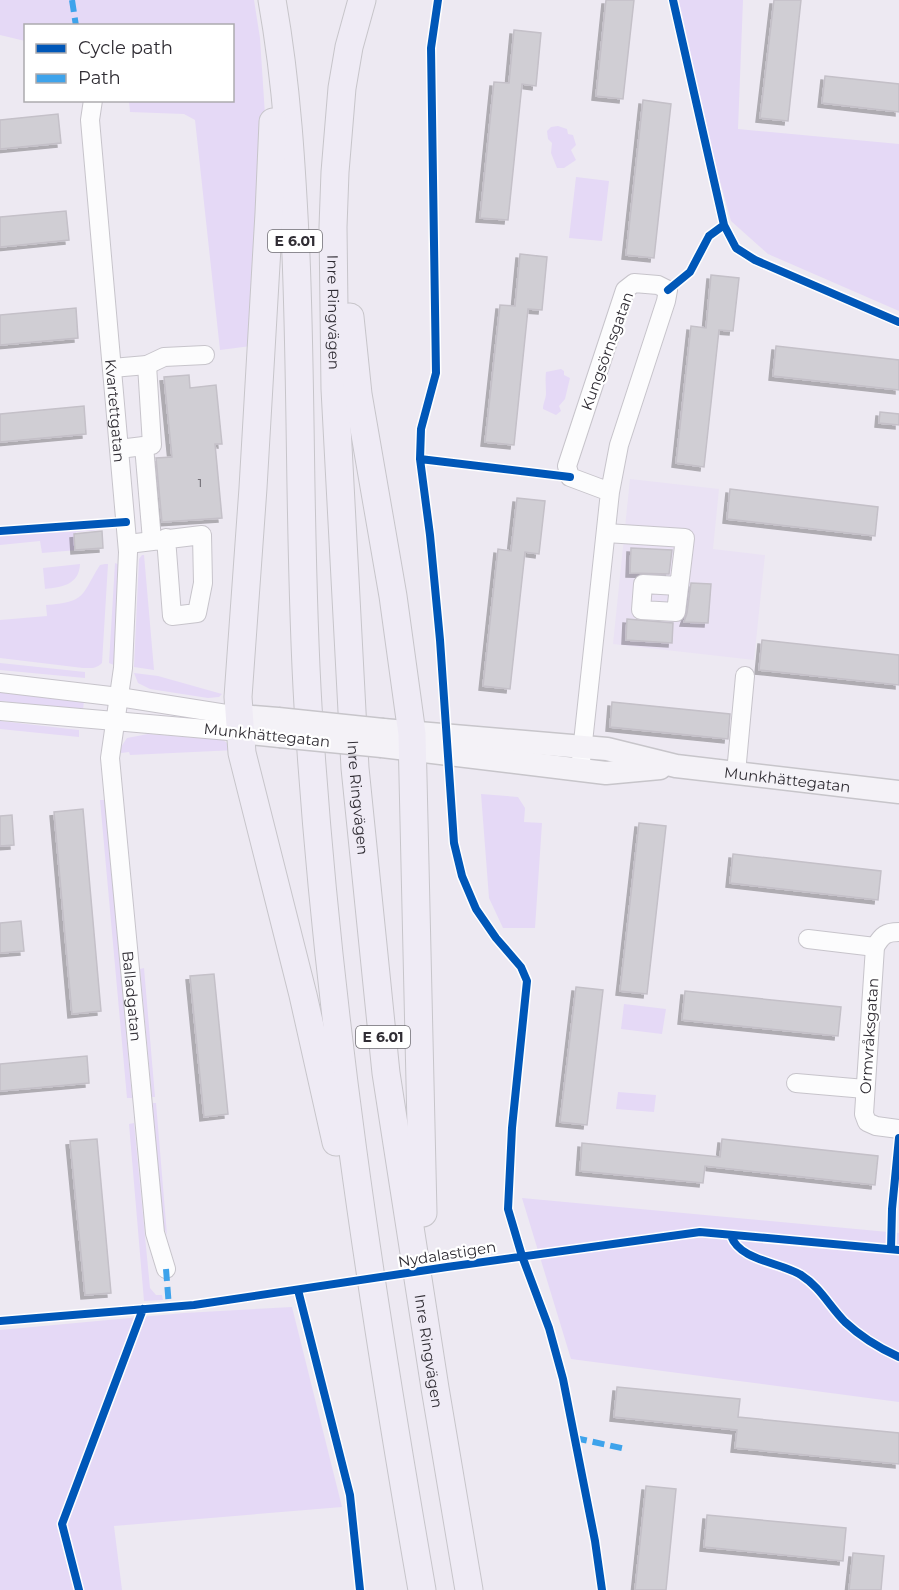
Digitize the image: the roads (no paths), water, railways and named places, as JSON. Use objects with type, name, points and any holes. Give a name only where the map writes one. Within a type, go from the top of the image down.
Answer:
[{"type":"highway","points":[[267,0],[273,114],[272,167],[254,477],[238,697],[239,724],[242,753],[321,1074],[384,1363]]},
{"type":"highway","name":"E 6.01","points":[[272,0],[289,129],[299,362],[304,626],[318,848],[350,1128],[384,1363],[422,1590]]},
{"type":"highway","points":[[359,8],[347,87],[344,145],[350,322],[358,394],[393,596],[412,742],[420,1148],[424,1241],[435,1388]]},
{"type":"highway","name":"Inre Ringvägen","points":[[359,8],[342,88],[333,227],[335,389],[356,768],[386,1073],[469,1590]]},
{"type":"main road","name":"Munkhättegatan","points":[[239,724],[383,738],[606,774],[676,766]]},
{"type":"main road","name":"Munkhättegatan","points":[[412,742],[607,749],[676,766],[899,792]]},
{"type":"street","name":"Kvartettgatan","points":[[93,102],[90,120],[128,544],[126,617],[116,723]]},
{"type":"street","name":"Kungsörnsgatan","points":[[580,771],[610,492],[619,445],[666,301],[668,290],[658,285],[633,283],[625,290],[567,466],[570,477],[610,492]]},
{"type":"street","points":[[112,368],[147,365],[164,357],[205,355]]},
{"type":"street","points":[[119,449],[152,445],[147,365]]},
{"type":"street","points":[[128,544],[159,539],[144,446]]},
{"type":"street","points":[[606,533],[685,538],[679,586]]},
{"type":"street","points":[[736,773],[745,676]]},
{"type":"street","name":"Munkhättegatan","points":[[0,683],[119,697],[239,724]]},
{"type":"street","name":"Munkhättegatan","points":[[0,711],[116,723],[189,726],[239,724]]},
{"type":"street","name":"Balladgatan","points":[[116,723],[110,758],[112,781],[154,1233],[166,1269]]},
{"type":"street","points":[[808,939],[876,947],[881,936],[888,932],[899,932]]},
{"type":"street","name":"Ormvråksgatan","points":[[876,947],[864,1114],[867,1122],[876,1126],[899,1129]]},
{"type":"street","points":[[796,1083],[865,1089]]}]
